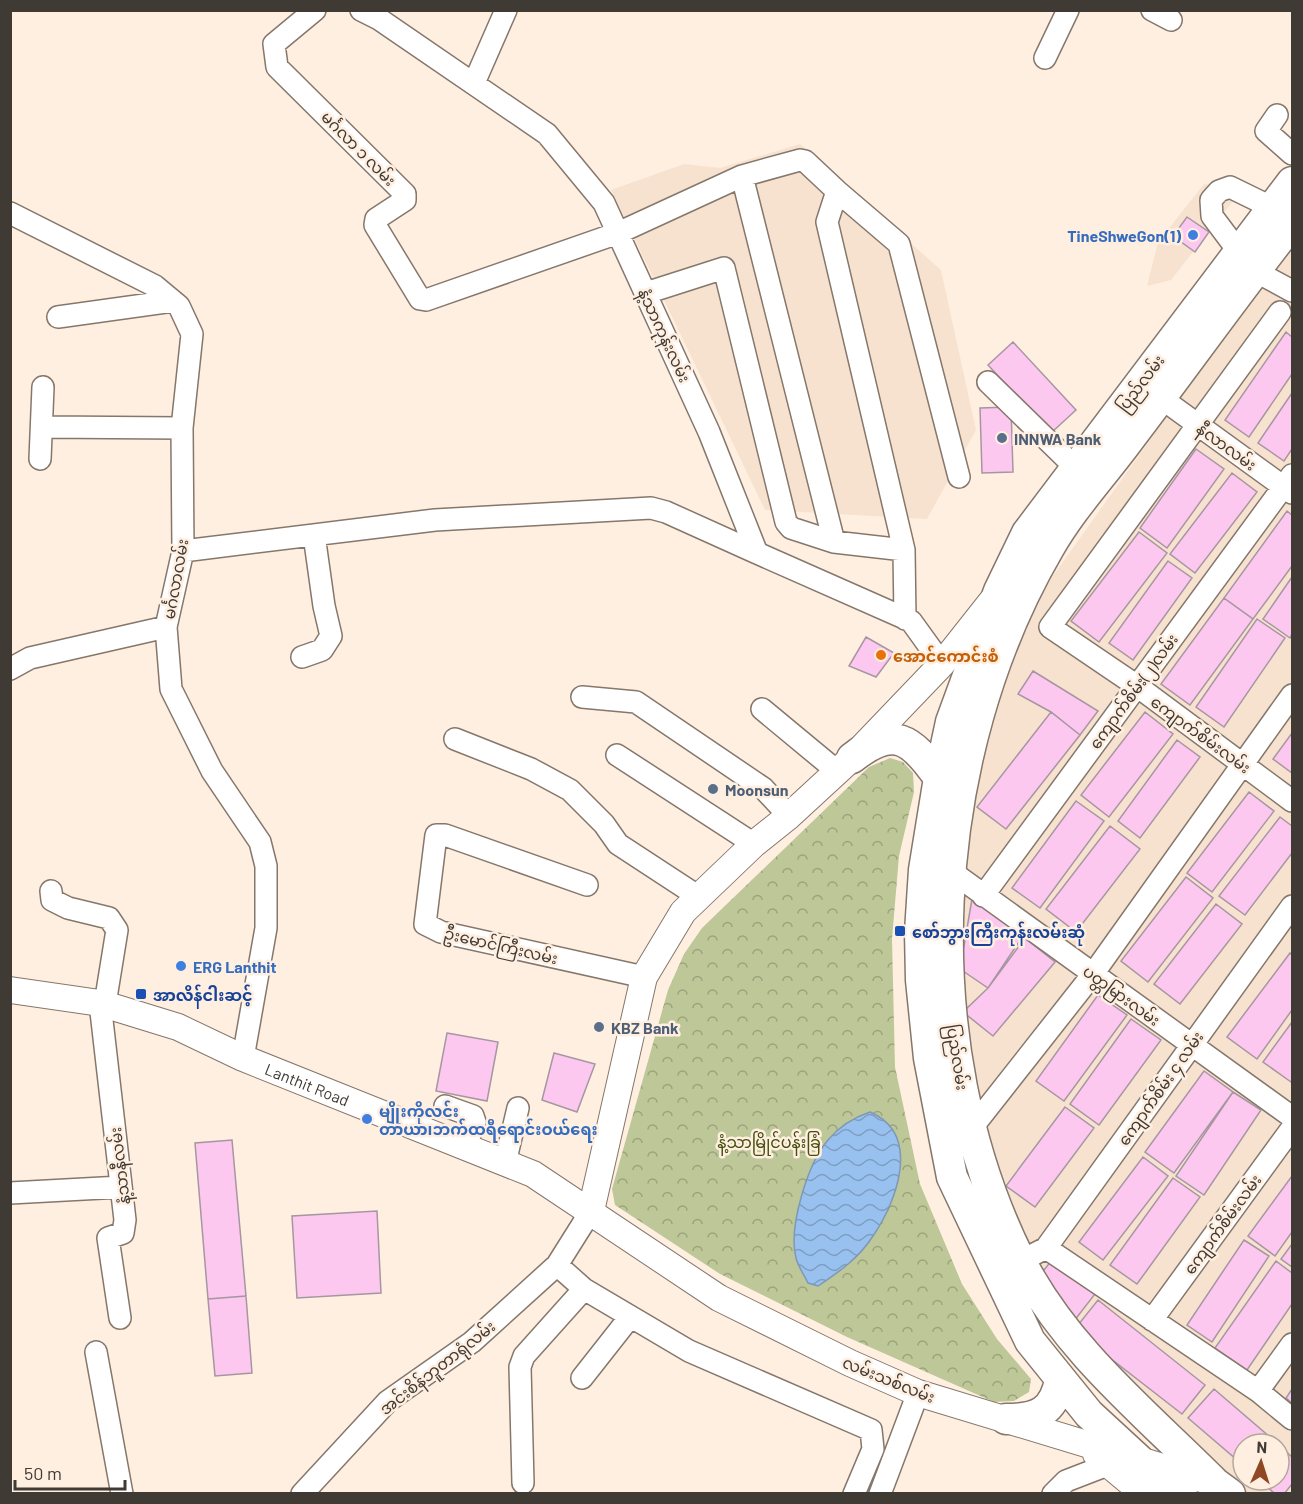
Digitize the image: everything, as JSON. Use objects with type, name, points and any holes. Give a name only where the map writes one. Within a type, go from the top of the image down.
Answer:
[{"type":"highway","name":"ပြည်လမ်း","points":[[962,667],[1017,611],[1050,546],[1150,390],[1283,215],[1293,182]]},
{"type":"highway","name":"ပြည်လမ်း","points":[[1150,390],[1076,468],[1027,533],[962,667],[951,722],[952,872],[947,914],[948,982],[954,1050],[982,1168],[1033,1254],[1055,1316],[1084,1353],[1225,1490]]},
{"type":"highway","points":[[845,765],[873,742],[892,739],[913,745],[951,778]]},
{"type":"highway","name":"ပြည်လမ်း","points":[[951,778],[924,870],[920,932],[921,980],[929,1058],[952,1177],[1030,1341],[1089,1414],[1140,1461],[1182,1494]]},
{"type":"highway","points":[[1006,1419],[1023,1419],[1039,1414],[1051,1406],[1057,1397],[1060,1380]]},
{"type":"main road","name":"ပြည်လမ်း","points":[[999,591],[1050,546]]},
{"type":"main road","points":[[591,1211],[644,977],[683,912],[754,844],[962,667]]},
{"type":"main road","name":"Lanthit Road","points":[[10,990],[103,1003],[178,1027],[243,1058],[533,1174],[591,1211]]},
{"type":"main road","name":"လမ်းသစ်လမ်း","points":[[591,1211],[719,1298],[818,1349],[918,1393],[1140,1461],[1225,1490]]},
{"type":"main road","points":[[1082,1443],[1144,1494]]},
{"type":"street","name":"မင်္ဂလာ ၁ လမ်း","points":[[315,10],[274,44],[277,67],[405,194],[405,200],[376,219],[375,225],[420,299],[426,300],[618,233]]},
{"type":"street","name":"နံ့သာကုန်းလမ်း","points":[[361,10],[379,18],[547,134],[604,203],[710,432],[757,553]]},
{"type":"street","points":[[474,83],[506,10]]},
{"type":"street","points":[[1045,58],[1068,10]]},
{"type":"street","points":[[1277,115],[1266,131],[1293,154]]},
{"type":"street","points":[[618,233],[742,176],[800,160],[805,161],[899,244],[959,477]]},
{"type":"street","points":[[742,176],[834,542]]},
{"type":"street","points":[[1283,215],[1230,187],[1219,191],[1211,200],[1212,216],[1247,262],[1293,291]]},
{"type":"street","points":[[837,191],[826,222],[904,550],[905,619]]},
{"type":"street","name":"မင်္ဂလာလမ်း","points":[[10,213],[155,286],[179,306],[192,334],[182,428],[183,551],[166,627],[171,689],[212,771],[260,842],[266,866],[266,928],[243,1058]]},
{"type":"street","points":[[646,293],[724,268],[786,522],[791,528],[834,542],[904,550]]},
{"type":"street","points":[[58,317],[174,301]]},
{"type":"street","points":[[1197,424],[1280,312]]},
{"type":"street","points":[[988,382],[1076,468]]},
{"type":"street","points":[[40,459],[43,387]]},
{"type":"street","name":"နီလာလမ်း","points":[[1150,390],[1290,485]]},
{"type":"street","name":"ကျောက်စိမ်းလမ်း","points":[[1197,424],[1050,627],[1137,686],[1293,801]]},
{"type":"street","points":[[42,427],[182,428]]},
{"type":"street","name":"ကျောက်စိမ်း(၂)လမ်း","points":[[983,896],[1137,686],[1290,485]]},
{"type":"street","points":[[183,551],[435,520],[651,508],[666,512],[911,621],[962,667]]},
{"type":"street","points":[[302,657],[322,650],[331,636],[324,606],[314,535]]},
{"type":"street","points":[[10,669],[30,658],[166,627]]},
{"type":"street","points":[[971,1129],[1093,974],[1293,695]]},
{"type":"street","points":[[582,697],[636,702],[763,788],[789,816]]},
{"type":"street","points":[[762,709],[845,765]]},
{"type":"street","points":[[455,738],[531,769],[570,790],[604,824],[618,844],[699,897]]},
{"type":"street","points":[[617,755],[754,844]]},
{"type":"street","name":"ဦးမောင်ကြီးလမ်း","points":[[587,885],[445,835],[436,835],[425,924],[441,932],[644,977]]},
{"type":"street","name":"ပတ္တမြားလမ်း","points":[[952,872],[1293,1117]]},
{"type":"street","name":"နံ့သာနီလမ်း","points":[[51,891],[52,900],[68,908],[109,918],[117,930],[103,1003],[125,1220],[123,1233],[108,1238],[120,1318]]},
{"type":"street","name":"ကျောက်စိမ်း ၄ လမ်း","points":[[1033,1254],[1293,906]]},
{"type":"street","points":[[445,1106],[473,1116],[475,1122],[465,1147]]},
{"type":"street","points":[[505,1163],[518,1108]]},
{"type":"street","name":"ကျောက်စိမ်းလမ်း","points":[[1152,1320],[1293,1128]]},
{"type":"street","points":[[10,1193],[121,1187]]},
{"type":"street","name":"အင်းစိန်ဘူတာရုံလမ်း","points":[[302,1494],[388,1401],[472,1342],[557,1264],[591,1211]]},
{"type":"street","points":[[1033,1254],[1152,1320],[1258,1391],[1293,1419]]},
{"type":"street","points":[[557,1264],[584,1289],[689,1351],[871,1430],[873,1449],[854,1494]]},
{"type":"street","points":[[523,1483],[520,1367],[524,1356],[584,1289]]},
{"type":"street","points":[[582,1377],[630,1317]]},
{"type":"street","points":[[1258,1391],[1293,1344]]},
{"type":"street","points":[[96,1352],[122,1494]]},
{"type":"street","points":[[880,1494],[918,1393]]},
{"type":"street","points":[[1053,1494],[1066,1481],[1110,1464]]},
{"type":"shaded area","points":[[800,144],[941,270],[976,430],[927,519],[765,510],[611,190],[684,164],[720,168]]},
{"type":"shaded area","points":[[1204,184],[1242,190],[1171,280],[1147,286],[1158,242]]},
{"type":"shaded area","points":[[1292,241],[1292,1493],[1242,1492],[1291,1492],[1291,1432],[1231,1432],[1231,1481],[1065,1318],[992,1173],[966,1055],[962,853],[1002,668],[1045,587]]},
{"type":"green space","name":"နံ့သာမြိုင်ပန်းခြံ","points":[[890,758],[903,762],[913,773],[914,792],[899,856],[892,939],[895,1067],[920,1184],[962,1284],[997,1339],[1031,1379],[1029,1392],[1014,1401],[994,1402],[847,1337],[720,1274],[615,1205],[612,1189],[668,990],[684,954],[702,928],[869,767]]},
{"type":"water","points":[[870,1112],[886,1122],[896,1136],[900,1152],[900,1169],[890,1205],[873,1236],[855,1258],[818,1286],[808,1283],[797,1261],[794,1245],[797,1213],[807,1179],[813,1164],[832,1135],[848,1123]]},
{"type":"building","points":[[1187,217],[1209,232],[1195,252],[1173,236]]},
{"type":"building","points":[[1286,332],[1292,337],[1292,374],[1249,437],[1225,420]]},
{"type":"building","points":[[1013,342],[1076,410],[1051,433],[988,365]]},
{"type":"building","points":[[1292,393],[1292,449],[1284,461],[1258,443]]},
{"type":"building","points":[[1011,407],[1013,472],[982,473],[980,408]]},
{"type":"building","points":[[1196,449],[1224,469],[1167,548],[1140,528]]},
{"type":"building","points":[[1232,473],[1257,492],[1195,573],[1170,554]]},
{"type":"building","points":[[1287,511],[1292,515],[1292,566],[1253,619],[1224,598]]},
{"type":"building","points":[[1139,532],[1167,553],[1099,642],[1071,621]]},
{"type":"building","points":[[1168,561],[1192,578],[1133,660],[1109,643]]},
{"type":"building","points":[[1292,577],[1292,634],[1290,638],[1263,619]]},
{"type":"building","points":[[1224,598],[1253,619],[1190,705],[1161,684]]},
{"type":"building","points":[[1257,619],[1285,638],[1224,727],[1196,707]]},
{"type":"building","points":[[866,637],[894,653],[876,677],[849,666]]},
{"type":"building","points":[[1033,671],[1098,711],[1080,735],[1051,712],[1018,694]]},
{"type":"building","points":[[1051,712],[1080,735],[1006,829],[977,807]]},
{"type":"building","points":[[1145,712],[1173,734],[1109,817],[1081,795]]},
{"type":"building","points":[[1292,733],[1292,773],[1273,759]]},
{"type":"building","points":[[1177,740],[1200,757],[1140,838],[1118,821]]},
{"type":"building","points":[[1249,792],[1274,811],[1212,892],[1187,873]]},
{"type":"building","points":[[1076,801],[1104,821],[1040,908],[1012,888]]},
{"type":"building","points":[[1280,817],[1292,826],[1292,853],[1245,915],[1219,896]]},
{"type":"building","points":[[1110,826],[1140,849],[1076,932],[1046,909]]},
{"type":"building","points":[[1186,877],[1213,898],[1148,982],[1121,961]]},
{"type":"building","points":[[972,899],[1025,933],[988,988],[960,969]]},
{"type":"building","points":[[1216,904],[1242,924],[1180,1004],[1154,984]]},
{"type":"building","points":[[1025,938],[1055,962],[993,1036],[963,1012],[988,988]]},
{"type":"building","points":[[1290,953],[1292,955],[1292,1010],[1257,1059],[1227,1037]]},
{"type":"building","points":[[1098,995],[1127,1015],[1064,1101],[1036,1081]]},
{"type":"building","points":[[1131,1019],[1161,1040],[1099,1125],[1070,1104]]},
{"type":"building","points":[[1292,1022],[1292,1080],[1291,1082],[1263,1062]]},
{"type":"building","points":[[447,1033],[498,1042],[487,1101],[436,1091]]},
{"type":"building","points":[[554,1053],[595,1064],[577,1112],[542,1100]]},
{"type":"building","points":[[1204,1071],[1233,1092],[1174,1173],[1145,1152]]},
{"type":"building","points":[[1233,1092],[1261,1110],[1204,1195],[1176,1176]]},
{"type":"building","points":[[1065,1107],[1094,1128],[1035,1207],[1006,1186]]},
{"type":"building","points":[[232,1140],[246,1296],[208,1299],[195,1143]]},
{"type":"building","points":[[1143,1157],[1168,1176],[1103,1260],[1079,1242]]},
{"type":"building","points":[[1292,1176],[1292,1232],[1275,1256],[1248,1236]]},
{"type":"building","points":[[1173,1178],[1200,1197],[1137,1284],[1110,1265]]},
{"type":"building","points":[[377,1211],[381,1293],[297,1298],[292,1216]]},
{"type":"building","points":[[1244,1240],[1269,1256],[1212,1342],[1187,1325]]},
{"type":"building","points":[[1292,1244],[1292,1267],[1281,1259]]},
{"type":"building","points":[[1052,1260],[1095,1294],[1074,1321],[1040,1275]]},
{"type":"building","points":[[1276,1261],[1292,1273],[1292,1304],[1247,1370],[1215,1348]]},
{"type":"building","points":[[246,1296],[252,1373],[215,1376],[208,1299]]},
{"type":"building","points":[[1098,1300],[1205,1385],[1182,1414],[1074,1330]]},
{"type":"building","points":[[1214,1389],[1264,1432],[1231,1432],[1231,1455],[1188,1418]]},
{"type":"building","points":[[1292,1389],[1292,1403],[1286,1398]]},
{"type":"building","points":[[1291,1456],[1292,1457],[1291,1485]]},
{"type":"place","name":"TineShweGon(1)","points":[[1193,235]]},
{"type":"place","name":"INNWA Bank","points":[[1002,438]]},
{"type":"place","name":"အောင်ကောင်းစံ","points":[[881,655]]},
{"type":"place","name":"Moonsun","points":[[713,789]]},
{"type":"place","name":"စော်ဘွားကြီးကုန်းလမ်းဆုံ","points":[[900,931]]},
{"type":"place","name":"ERG Lanthit","points":[[181,966]]},
{"type":"place","name":"အာလိန်ငါးဆင့်","points":[[141,994]]},
{"type":"place","name":"KBZ Bank","points":[[599,1027]]},
{"type":"place","name":"မျိုးကိုလင်း တာယာ၊ဘက်ထရီရောင်းဝယ်ရေး","points":[[367,1119]]}]
